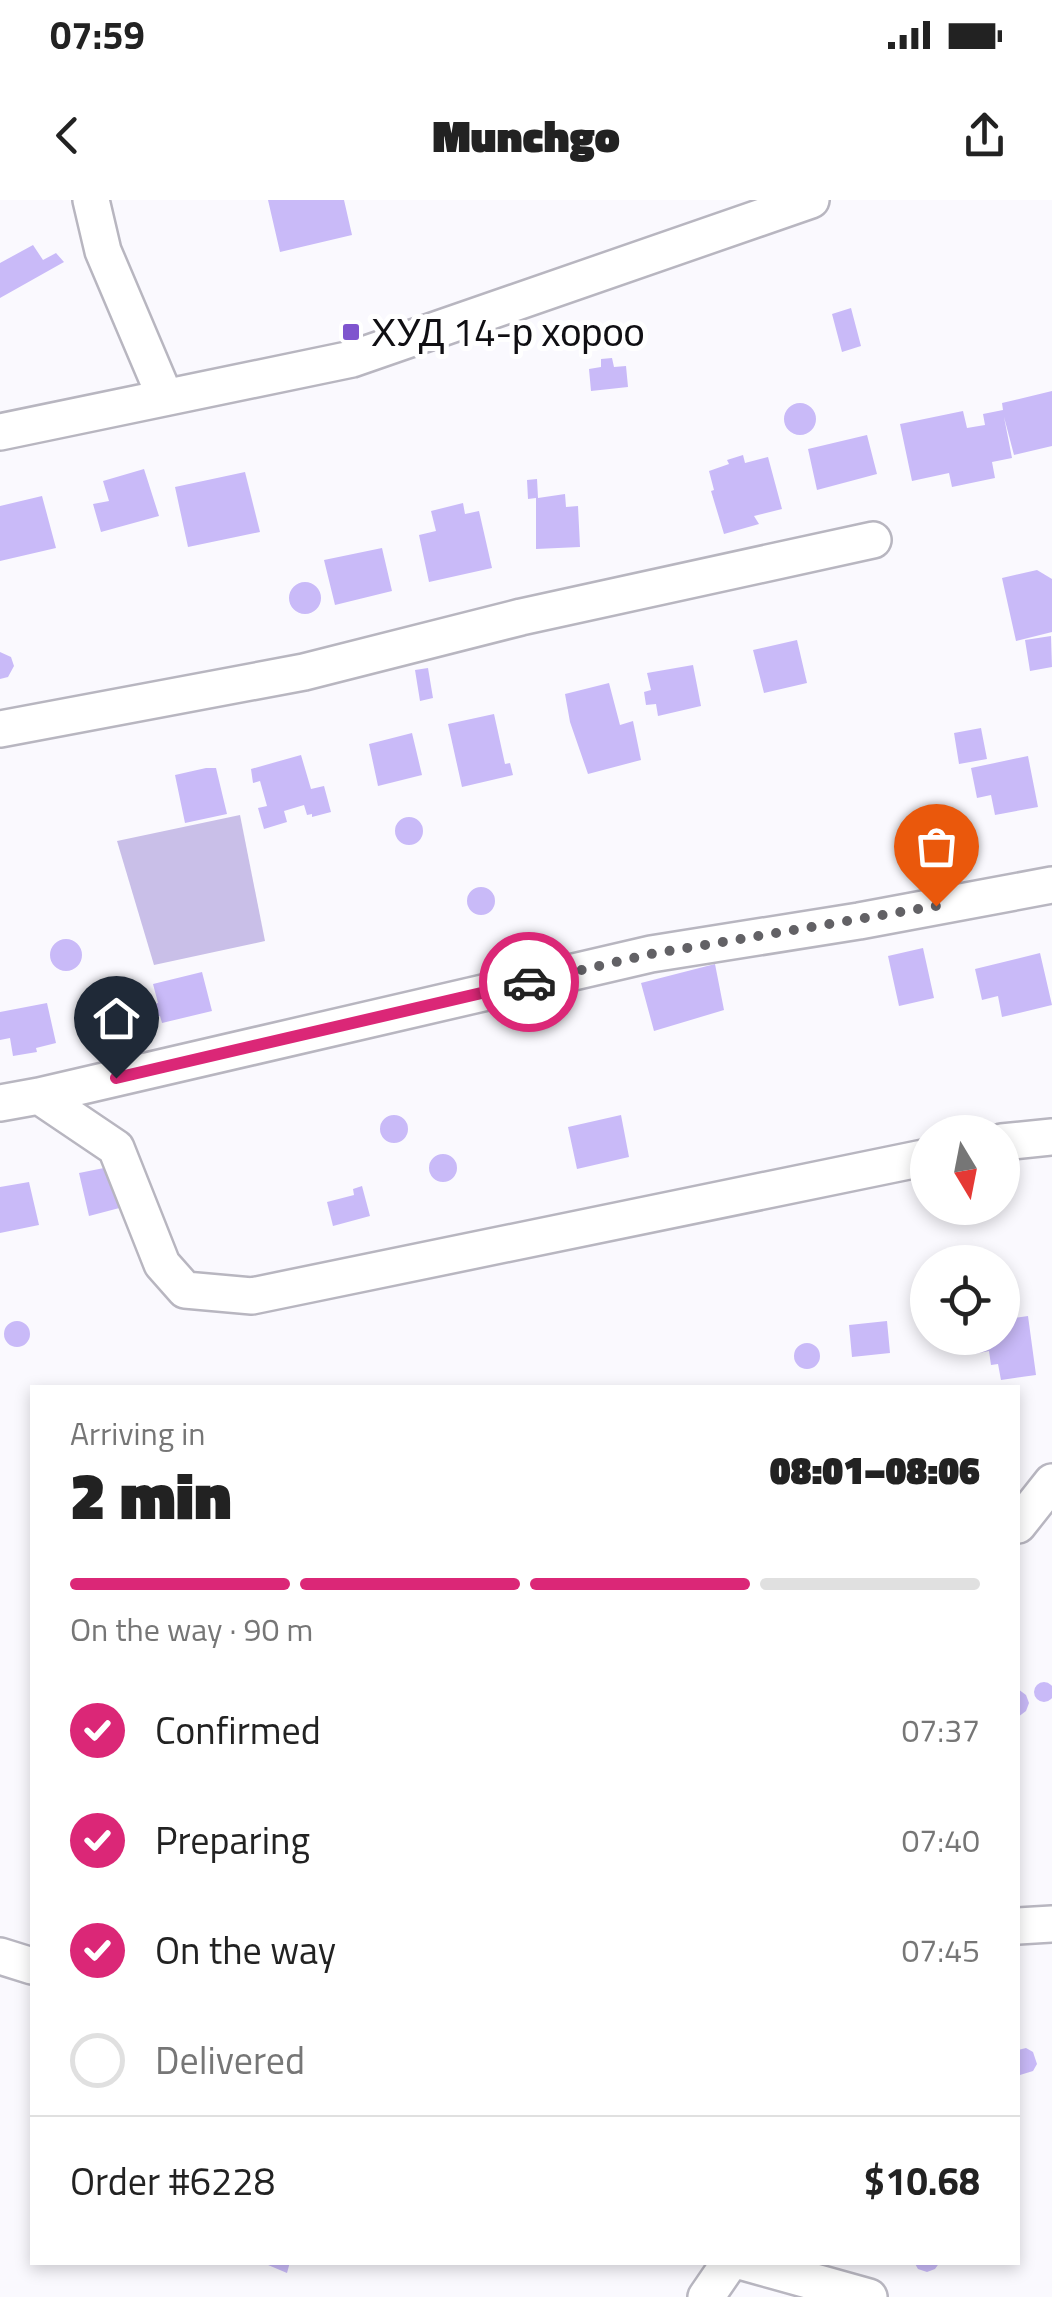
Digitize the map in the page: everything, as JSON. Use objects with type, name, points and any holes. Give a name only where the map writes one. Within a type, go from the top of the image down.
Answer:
[{"type":"street","points":[[92,200],[103,252],[165,397]]},
{"type":"street","points":[[0,432],[352,359],[811,200]]},
{"type":"street","points":[[0,729],[304,672],[521,617],[873,540]]},
{"type":"street","points":[[0,1103],[651,954],[1052,884]]},
{"type":"street","points":[[40,1096],[116,1148],[162,1264],[185,1290],[252,1296],[910,1161]]},
{"type":"street","points":[[1020,1140],[1052,1137]]},
{"type":"street","points":[[1020,1522],[1052,1482]]},
{"type":"street","points":[[1020,1926],[1052,1924]]},
{"type":"street","points":[[0,1956],[30,1965]]},
{"type":"street","points":[[706,2297],[728,2265]]},
{"type":"street","points":[[754,2265],[870,2297]]},
{"type":"shaded area","points":[[240,815],[265,941],[154,965],[117,841]]},
{"type":"building","points":[[268,200],[344,200],[352,235],[280,252]]},
{"type":"building","points":[[33,245],[43,260],[56,253],[64,262],[0,298],[0,263]]},
{"type":"building","points":[[851,308],[861,346],[842,352],[832,314]]},
{"type":"building","points":[[612,358],[614,367],[626,366],[628,387],[591,391],[589,369],[601,367],[601,359]]},
{"type":"building","points":[[1052,391],[1052,446],[1014,455],[1004,417],[1012,458],[992,462],[995,478],[952,487],[949,473],[912,481],[900,424],[963,411],[967,428],[985,425],[983,414],[1003,410],[1002,403]]},
{"type":"building","points":[[800,403],[811,408],[816,419],[811,430],[800,435],[789,430],[784,419],[789,408]]},
{"type":"building","points":[[867,435],[877,474],[817,490],[808,449]]},
{"type":"building","points":[[743,455],[745,463],[768,457],[782,509],[754,516],[759,524],[724,534],[709,471]]},
{"type":"building","points":[[144,469],[159,516],[101,532],[93,504],[109,501],[103,481]]},
{"type":"building","points":[[245,472],[260,532],[188,547],[175,487]]},
{"type":"building","points":[[537,479],[538,498],[565,494],[566,507],[578,506],[580,547],[536,549],[536,498],[528,499],[527,480]]},
{"type":"building","points":[[42,496],[56,548],[0,561],[0,506]]},
{"type":"building","points":[[463,503],[465,514],[479,511],[492,568],[429,582],[419,535],[436,531],[431,511]]},
{"type":"building","points":[[382,548],[392,591],[335,605],[324,560]]},
{"type":"building","points":[[1037,570],[1052,579],[1052,632],[1016,641],[1002,578]]},
{"type":"building","points":[[305,582],[316,587],[321,598],[316,609],[305,614],[294,609],[289,598],[294,587]]},
{"type":"building","points":[[1051,636],[1052,667],[1030,671],[1025,640]]},
{"type":"building","points":[[797,640],[807,683],[764,693],[753,650]]},
{"type":"building","points":[[0,652],[11,657],[14,666],[8,677],[0,679]]},
{"type":"building","points":[[693,665],[701,706],[658,716],[656,704],[646,705],[644,692],[651,690],[647,673]]},
{"type":"building","points":[[428,668],[433,698],[420,701],[415,670]]},
{"type":"building","points":[[609,683],[620,725],[633,721],[641,760],[588,774],[565,694]]},
{"type":"building","points":[[494,714],[505,764],[510,763],[513,775],[462,787],[448,724]]},
{"type":"building","points":[[981,728],[987,759],[959,764],[954,733]]},
{"type":"building","points":[[412,733],[422,775],[378,786],[369,744]]},
{"type":"building","points":[[301,755],[311,789],[324,786],[331,812],[312,817],[307,815],[304,805],[284,811],[287,822],[264,829],[258,808],[267,806],[260,781],[253,783],[251,769]]},
{"type":"building","points":[[1028,756],[1038,807],[995,815],[991,795],[977,798],[971,768]]},
{"type":"building","points":[[216,768],[227,814],[185,823],[175,775]]},
{"type":"building","points":[[409,817],[419,821],[423,831],[419,841],[409,845],[399,841],[395,831],[399,821]]},
{"type":"building","points":[[481,887],[491,891],[495,901],[491,911],[481,915],[471,911],[467,901],[471,891]]},
{"type":"building","points":[[66,939],[77,944],[82,955],[77,966],[66,971],[55,966],[50,955],[55,944]]},
{"type":"building","points":[[923,948],[934,998],[899,1006],[888,956]]},
{"type":"building","points":[[1040,953],[1052,1005],[1002,1017],[998,996],[982,1000],[975,969]]},
{"type":"building","points":[[715,964],[724,1010],[654,1031],[641,983]]},
{"type":"building","points":[[202,972],[212,1011],[162,1023],[160,1016],[153,1018],[150,1005],[158,1003],[153,984]]},
{"type":"building","points":[[47,1003],[56,1043],[36,1048],[37,1052],[13,1056],[10,1038],[0,1040],[0,1012]]},
{"type":"building","points":[[394,1115],[404,1119],[408,1129],[404,1139],[394,1143],[384,1139],[380,1129],[384,1119]]},
{"type":"building","points":[[621,1115],[629,1157],[577,1169],[568,1127]]},
{"type":"building","points":[[443,1154],[453,1158],[457,1168],[453,1178],[443,1182],[433,1178],[429,1168],[433,1158]]},
{"type":"building","points":[[119,1165],[127,1206],[89,1216],[79,1173]]},
{"type":"building","points":[[29,1182],[39,1225],[0,1233],[0,1187]]},
{"type":"building","points":[[362,1186],[370,1216],[333,1226],[327,1202],[354,1195],[353,1189]]},
{"type":"building","points":[[1028,1316],[1036,1375],[1001,1380],[998,1364],[991,1365],[990,1355],[1020,1355],[1020,1317]]},
{"type":"building","points":[[17,1321],[26,1325],[30,1334],[26,1343],[17,1347],[8,1343],[4,1334],[8,1325]]},
{"type":"building","points":[[887,1321],[890,1353],[852,1357],[849,1325]]},
{"type":"building","points":[[807,1343],[817,1346],[817,1366],[807,1369],[797,1366],[794,1356],[797,1346]]},
{"type":"building","points":[[1040,1682],[1051,1685],[1053,1697],[1048,1702],[1040,1702],[1034,1696],[1034,1688]]},
{"type":"building","points":[[1020,1690],[1029,1703],[1020,1716]]},
{"type":"building","points":[[1020,2050],[1033,2052],[1037,2064],[1033,2071],[1020,2075]]},
{"type":"building","points":[[268,2265],[289,2265],[287,2273]]},
{"type":"building","points":[[916,2265],[938,2265],[927,2272]]},
{"type":"way so far","points":[[529,982],[651,954],[936,906]]},
{"type":"place","name":"ХУД 14-р хороо","points":[[351,332]]},
{"type":"route","points":[[116,1078],[529,982]]}]
